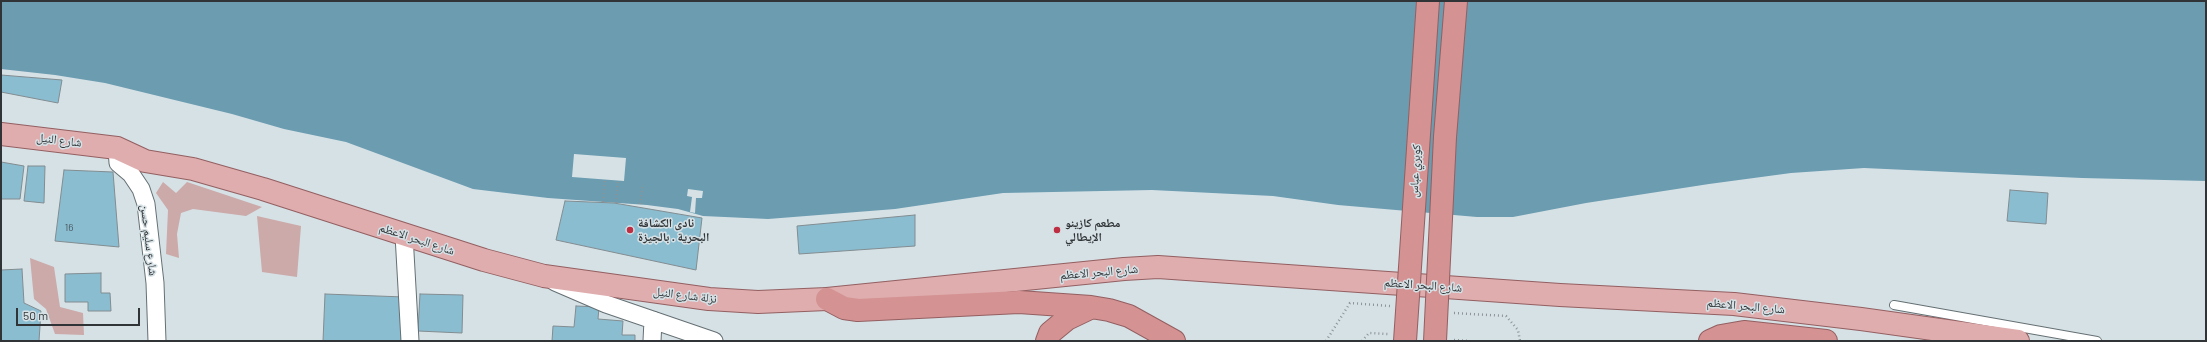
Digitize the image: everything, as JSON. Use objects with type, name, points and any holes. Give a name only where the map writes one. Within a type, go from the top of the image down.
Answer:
[{"type":"highway","name":"كوبري عباس","points":[[1404,341],[1428,1]]},
{"type":"highway","points":[[1434,341],[1445,137],[1456,1]]},
{"type":"highway","points":[[827,299],[844,308],[858,310],[1019,302],[1109,310],[1129,316],[1174,341]]},
{"type":"highway","points":[[1047,341],[1050,333],[1067,318],[1091,308]]},
{"type":"highway","points":[[1710,341],[1721,336],[1744,332],[1826,341]]},
{"type":"main road","name":"شارع النيل","points":[[1,134],[117,148]]},
{"type":"main road","name":"شارع البحر الاعظم","points":[[117,148],[145,161],[193,169],[263,189],[404,235],[544,276]]},
{"type":"main road","name":"شارع البحر الاعظم","points":[[827,299],[1124,269],[1158,267],[1560,295],[1734,304],[1861,319],[2018,341]]},
{"type":"main road","name":"نزلة شارع النيل","points":[[544,276],[709,299],[758,302],[827,299]]},
{"type":"street","name":"شارع سليم حسن","points":[[117,148],[118,163],[131,174],[140,189],[146,204],[155,283],[157,341]]},
{"type":"street","points":[[404,235],[410,341]]},
{"type":"street","name":"شارع البحر الاعظم","points":[[544,276],[606,304],[714,341]]},
{"type":"street","points":[[652,341],[653,320]]},
{"type":"lane","points":[[1894,305],[2096,341]]},
{"type":"path","points":[[603,202],[605,180]]},
{"type":"path","points":[[616,203],[618,180]]},
{"type":"path","points":[[640,204],[643,184]]},
{"type":"path","points":[[1362,341],[1369,333],[1382,333]]},
{"type":"shaded area","points":[[163,182],[176,193],[187,182],[262,207],[246,216],[193,209],[181,213],[177,234],[179,258],[166,254],[168,210],[156,193]]},
{"type":"shaded area","points":[[257,216],[301,226],[297,277],[262,272]]},
{"type":"shaded area","points":[[30,258],[54,267],[60,307],[83,313],[84,335],[55,334],[46,309],[34,299]]},
{"type":"water","points":[[1,1],[2206,1],[2206,181],[2082,178],[1864,168],[1791,173],[1709,184],[1586,203],[1513,217],[1477,217],[1338,205],[1273,196],[1152,190],[1003,193],[895,209],[768,219],[703,216],[678,209],[647,205],[548,198],[473,189],[346,142],[284,129],[232,114],[105,83],[55,75],[1,69]]},
{"type":"pier","points":[[574,154],[626,158],[624,181],[572,177]]},
{"type":"pier","points":[[688,189],[703,191],[702,198],[696,198],[695,213],[690,212],[692,197],[687,196]]},
{"type":"building","points":[[1,75],[62,80],[58,103],[1,92]]},
{"type":"building","points":[[1,162],[24,166],[20,199],[1,199]]},
{"type":"building","points":[[28,166],[45,166],[44,203],[24,201]]},
{"type":"building","points":[[64,170],[113,172],[119,247],[55,241]]},
{"type":"building","points":[[2010,190],[2048,193],[2046,224],[2007,221]]},
{"type":"building","name":"نادى الكشافة البحرية . بالجيزة","points":[[565,201],[614,203],[702,218],[696,270],[556,240]]},
{"type":"building","points":[[915,215],[915,246],[799,254],[797,226]]},
{"type":"building","points":[[22,269],[24,303],[41,311],[39,341],[1,341],[1,270]]},
{"type":"building","points":[[101,273],[101,293],[110,293],[111,311],[88,311],[88,302],[65,302],[65,274]]},
{"type":"building","points":[[325,294],[404,297],[402,341],[323,341]]},
{"type":"building","points":[[420,294],[463,295],[462,333],[418,331]]},
{"type":"building","points":[[576,306],[599,307],[598,319],[623,321],[622,335],[635,335],[635,341],[552,341],[553,326],[574,327]]},
{"type":"place","name":"نادى الكشافة البحرية . بالجيزة","points":[[630,230]]},
{"type":"place","name":"مطعم كازينو الإيطالي","points":[[1057,230]]}]
